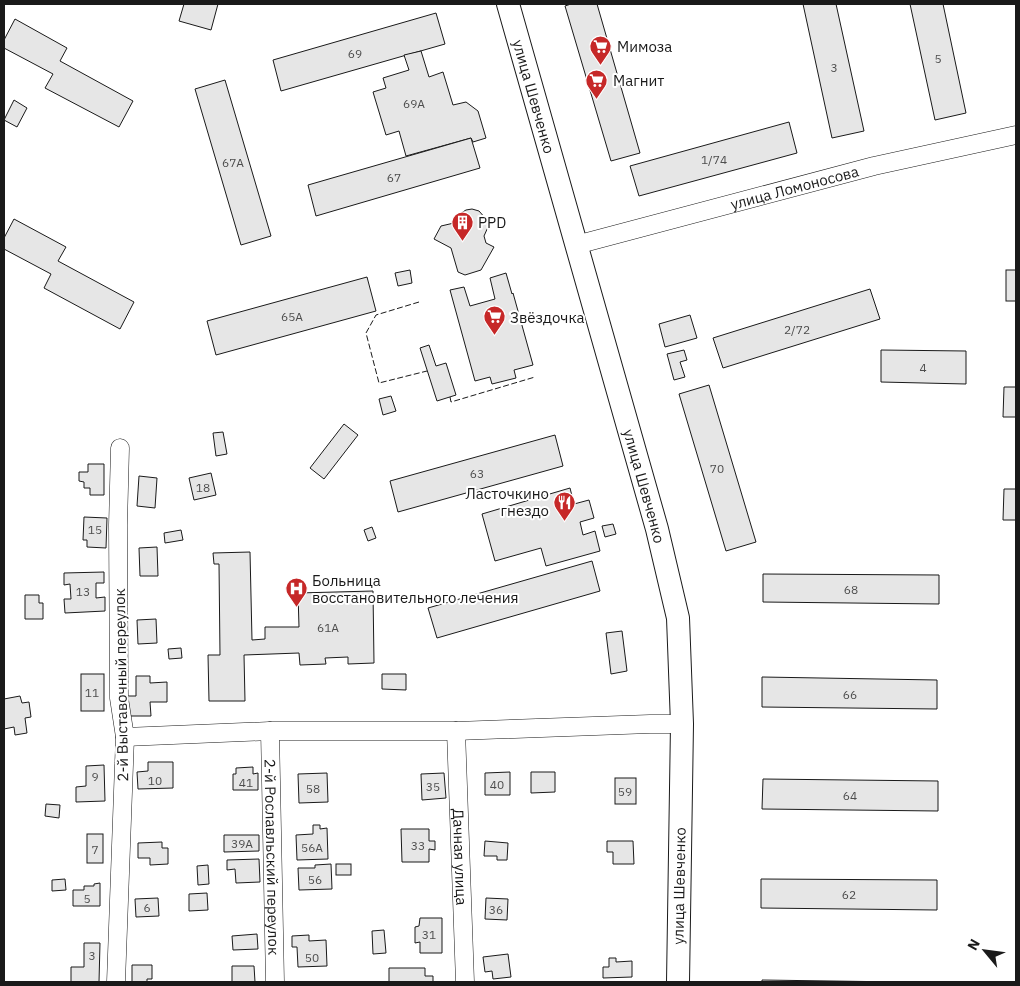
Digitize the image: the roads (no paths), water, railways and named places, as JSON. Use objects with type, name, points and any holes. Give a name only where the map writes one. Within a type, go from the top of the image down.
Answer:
[{"type":"main road","name":"улица Шевченко","points":[[508,4],[657,529],[678,618],[682,724],[678,982]]},
{"type":"street","name":"улица Ломоносова","points":[[576,245],[874,166],[1016,135]]},
{"type":"street","name":"2-й Выставочный переулок","points":[[116,982],[125,737],[119,698],[120,448]]},
{"type":"street","points":[[125,737],[270,731],[456,731],[682,724]]},
{"type":"street","name":"2-й Рославльский переулок","points":[[270,731],[275,982]]},
{"type":"street","name":"Дачная улица","points":[[456,731],[465,982]]},
{"type":"place","name":"Мимоза","points":[[601,65]]},
{"type":"place","name":"Магнит","points":[[597,99]]},
{"type":"place","name":"PPD","points":[[462,241]]},
{"type":"place","name":"Звёздочка","points":[[494,336]]},
{"type":"place","name":"Ласточкино гнездо","points":[[565,521]]},
{"type":"place","name":"Больница восстановительного лечения","points":[[296,608]]}]
